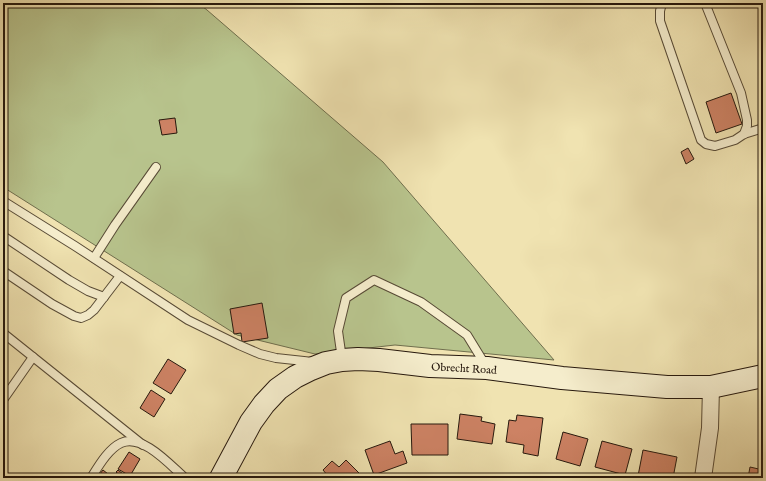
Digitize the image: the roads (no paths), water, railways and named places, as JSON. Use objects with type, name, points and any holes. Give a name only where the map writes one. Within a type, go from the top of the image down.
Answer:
[{"type":"street","name":"Obrecht Road","points":[[221,478],[251,422],[264,404],[278,389],[311,368],[334,361],[358,359],[430,366],[487,368],[609,383],[667,387],[711,387],[763,376]]},
{"type":"street","points":[[703,478],[710,428],[711,387]]},
{"type":"lane","points":[[662,3],[660,21],[701,140],[706,144],[715,146],[735,140],[744,134],[763,128]]},
{"type":"lane","points":[[705,3],[741,93],[747,120],[747,126],[744,134]]},
{"type":"lane","points":[[94,258],[115,225],[156,167]]},
{"type":"lane","points":[[3,201],[94,258],[188,320],[260,354],[276,358],[334,361],[338,331],[346,298],[374,280],[421,302],[467,334],[487,368]]},
{"type":"lane","points":[[3,236],[69,280],[88,291],[104,297]]},
{"type":"lane","points":[[3,271],[52,304],[74,316],[82,318],[94,310],[120,276]]},
{"type":"lane","points":[[3,334],[143,445],[154,451],[185,478]]},
{"type":"lane","points":[[3,400],[33,357]]},
{"type":"lane","points":[[91,478],[104,459],[121,443],[131,441],[143,445]]}]
